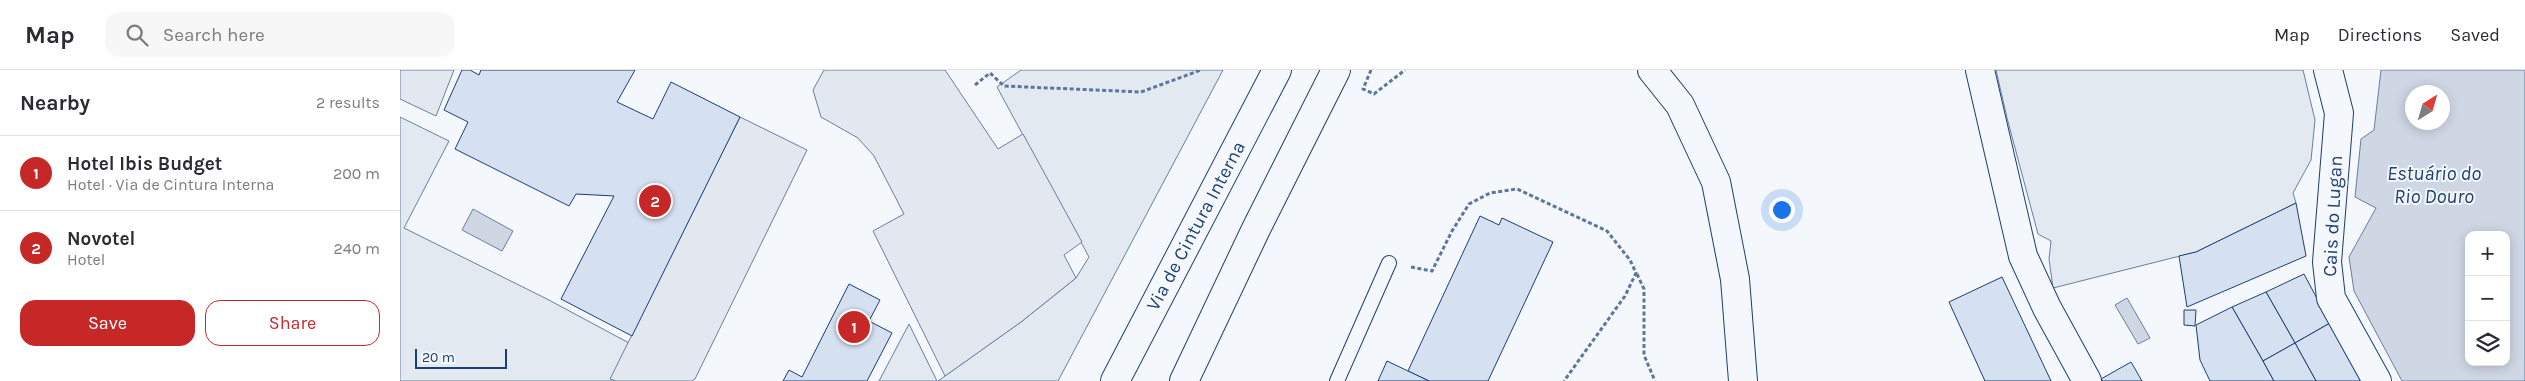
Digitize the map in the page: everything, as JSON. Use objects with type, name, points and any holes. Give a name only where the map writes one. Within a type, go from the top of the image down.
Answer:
[{"type":"main road","name":"Via de Cintura Interna","points":[[1115,377],[1277,70]]},
{"type":"main road","points":[[1184,381],[1256,229],[1336,70]]},
{"type":"main road","points":[[1652,70],[1680,105],[1716,182],[1735,279],[1743,381]]},
{"type":"main road","points":[[1980,70],[2023,256],[2047,308],[2087,381]]},
{"type":"main road","name":"Cais do Lugan","points":[[2328,70],[2338,113],[2327,262],[2331,298],[2377,381]]},
{"type":"lane","points":[[1337,381],[1389,263]]},
{"type":"path","points":[[975,85],[990,73],[1004,86],[1141,92],[1201,70]]},
{"type":"path","points":[[1371,70],[1363,89],[1374,94],[1405,70]]},
{"type":"path","points":[[1389,263],[1432,271],[1452,231],[1469,204],[1490,193],[1517,189],[1607,231],[1630,260],[1644,290],[1644,355],[1655,381]]},
{"type":"path","points":[[1564,381],[1625,296],[1636,273]]},
{"type":"shaded area","points":[[400,70],[454,70],[436,116],[400,99]]},
{"type":"shaded area","points":[[824,70],[945,70],[998,149],[1023,134],[1082,242],[1064,255],[1076,278],[1021,322],[945,376],[873,231],[904,214],[874,156],[858,138],[821,117],[813,90]]},
{"type":"shaded area","points":[[1021,70],[1223,70],[1058,381],[938,381],[1021,322],[1076,278],[1089,257],[997,87]]},
{"type":"shaded area","points":[[1996,70],[2303,70],[2315,120],[2311,160],[2293,193],[2296,203],[2196,252],[2053,288],[2049,259],[2051,241],[2038,234]]},
{"type":"shaded area","points":[[400,117],[449,141],[404,228],[547,299],[629,343],[616,381],[400,381]]},
{"type":"shaded area","points":[[740,117],[807,150],[695,379],[692,381],[616,381],[610,379]]},
{"type":"shaded area","points":[[909,324],[937,381],[879,381]]},
{"type":"water","name":"Estuário do Rio Douro","points":[[2381,70],[2525,70],[2525,381],[2402,381],[2354,291],[2349,257],[2376,208],[2355,197],[2361,139],[2374,130]]},
{"type":"water","points":[[473,209],[513,231],[502,251],[462,230]]},
{"type":"water","points":[[2127,298],[2150,338],[2138,344],[2115,305]]},
{"type":"building","points":[[462,70],[470,70],[479,75],[481,70],[635,70],[617,102],[653,119],[671,82],[740,117],[632,336],[561,299],[614,196],[576,194],[569,206],[455,149],[468,122],[444,110]]},
{"type":"building","points":[[2296,203],[2306,256],[2187,307],[2179,256],[2196,252]]},
{"type":"building","points":[[1480,216],[1499,225],[1502,218],[1553,242],[1488,381],[1429,381],[1408,371]]},
{"type":"building","points":[[2304,274],[2330,323],[2295,343],[2266,292]]},
{"type":"building","points":[[2002,277],[2051,381],[1985,381],[1949,302]]},
{"type":"building","points":[[849,284],[880,300],[869,321],[892,333],[867,381],[783,381],[789,370],[802,377]]},
{"type":"building","points":[[2266,292],[2295,343],[2263,361],[2232,307]]},
{"type":"building","points":[[2232,307],[2274,381],[2210,381],[2200,360],[2196,325]]},
{"type":"building","points":[[2184,310],[2196,310],[2195,326],[2184,325]]},
{"type":"building","points":[[2330,323],[2361,381],[2316,381],[2295,343]]},
{"type":"building","points":[[2295,343],[2316,381],[2274,381],[2263,361]]},
{"type":"building","points":[[1387,361],[1429,381],[1378,381]]},
{"type":"building","points":[[2131,362],[2142,381],[2103,381],[2101,379]]},
{"type":"place","name":"Novotel","points":[[655,201]]},
{"type":"place","name":"Hotel Ibis Budget","points":[[854,327]]}]
